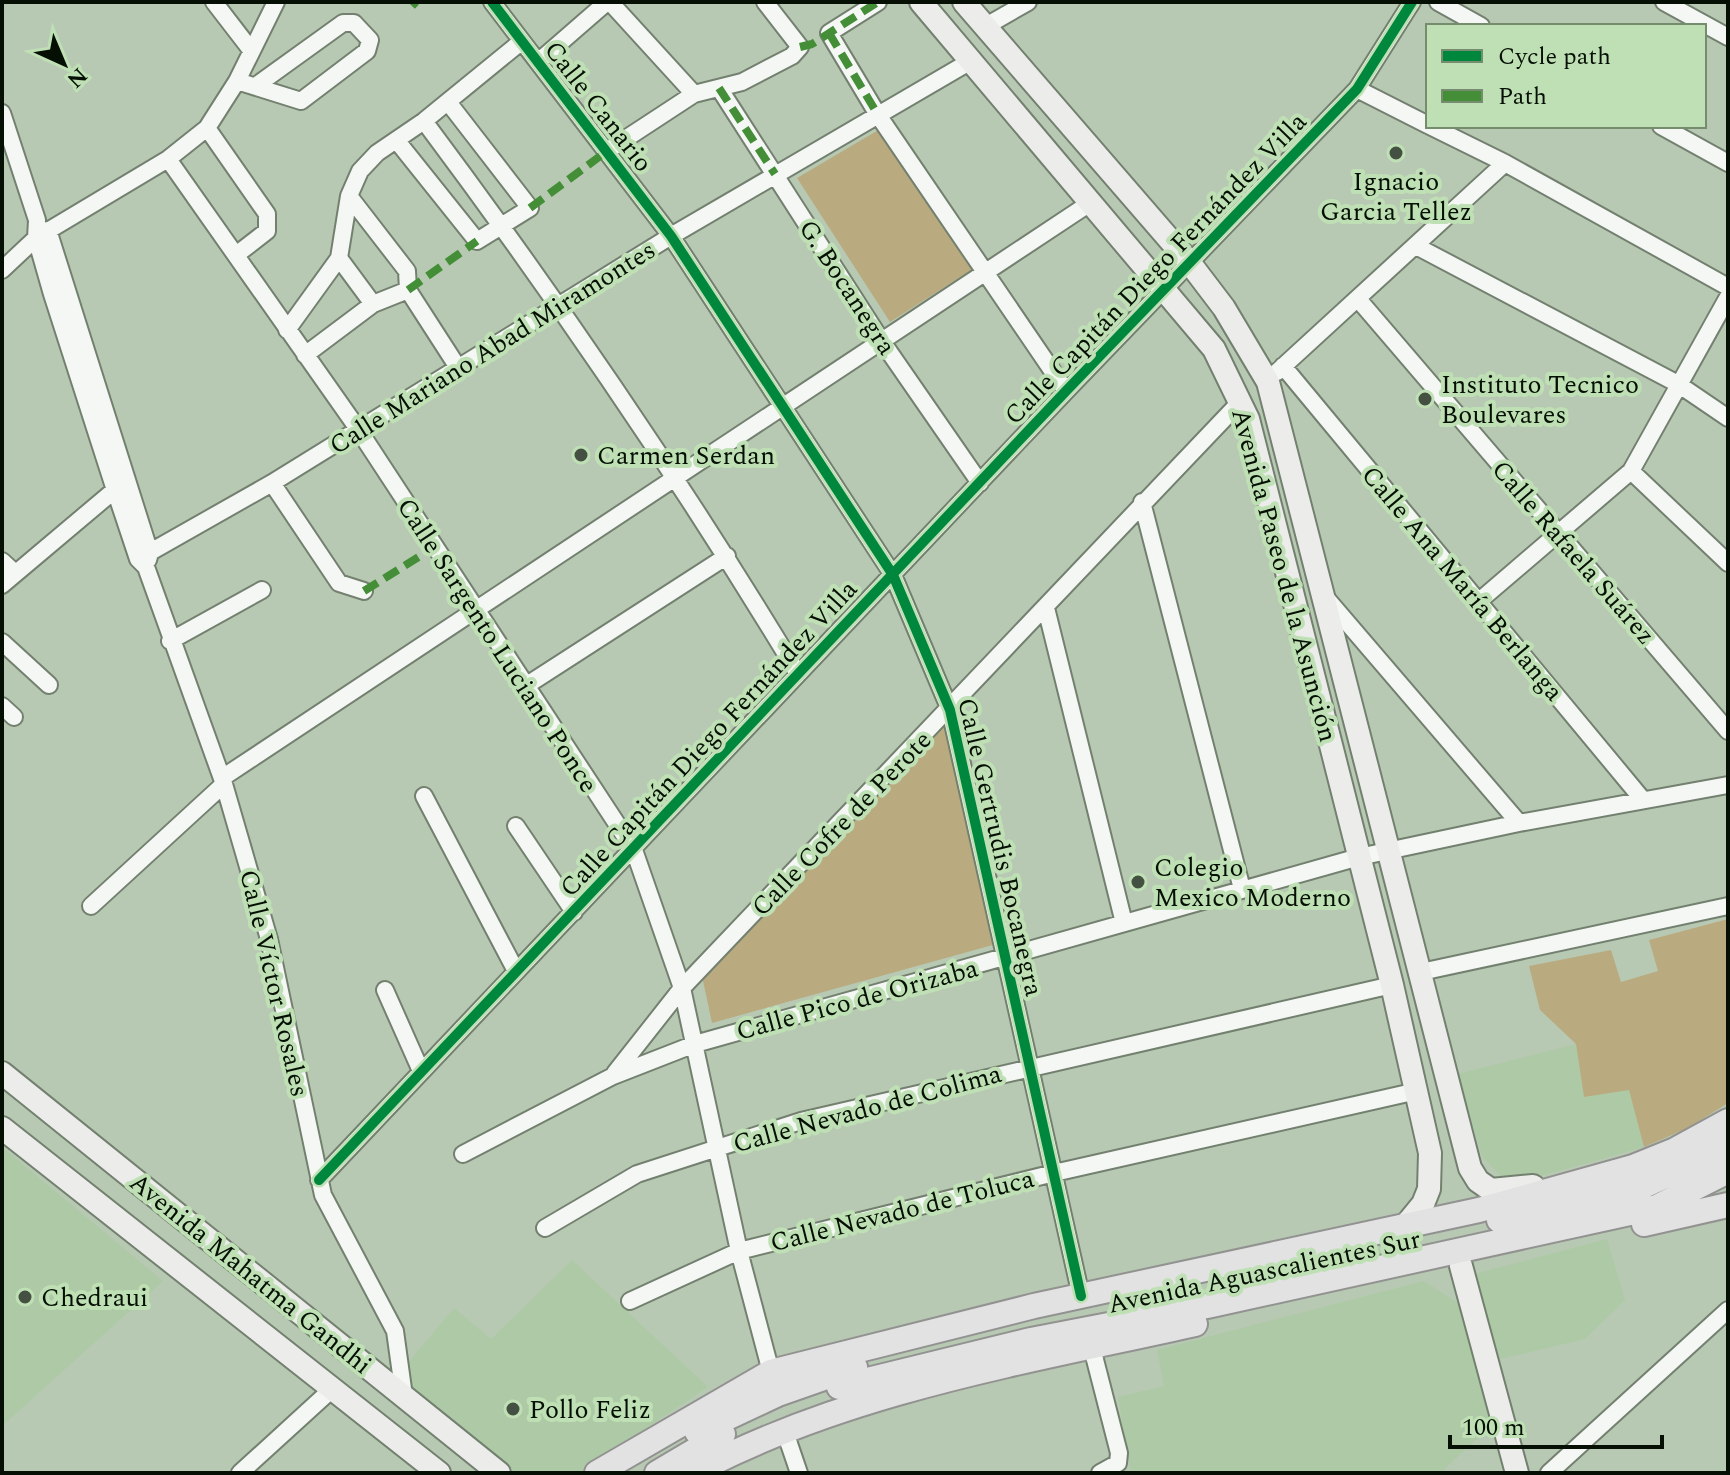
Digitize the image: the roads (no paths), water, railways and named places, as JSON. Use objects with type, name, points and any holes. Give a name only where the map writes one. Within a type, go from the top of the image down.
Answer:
[{"type":"main road","name":"Avenida Aguascalientes Sur","points":[[597,1473],[771,1372],[1081,1296],[1479,1210],[1675,1150],[1728,1121]]},
{"type":"main road","name":"Avenida Aguascalientes Sur","points":[[626,1473],[745,1408],[858,1366],[1046,1317],[1364,1252],[1641,1187],[1728,1147]]},
{"type":"main road","name":"Avenida Aguascalientes Sur","points":[[657,1473],[727,1432],[810,1396],[874,1376],[1657,1207],[1728,1171]]},
{"type":"main road","points":[[1657,1207],[1728,1191]]},
{"type":"main road","name":"Avenida Aguascalientes Sur","points":[[693,1473],[784,1429],[896,1393],[1728,1205]]},
{"type":"street","points":[[214,2],[251,50]]},
{"type":"street","points":[[2,270],[40,229],[168,159],[207,128],[237,81],[276,2]]},
{"type":"street","name":"Calle Canario","points":[[492,2],[671,236]]},
{"type":"street","points":[[538,62],[608,2],[694,94]]},
{"type":"street","points":[[607,151],[694,94],[742,82],[792,56],[800,47],[765,2]]},
{"type":"street","points":[[878,2],[829,33],[878,115],[1066,391]]},
{"type":"street","name":"Avenida Paseo de la Asunción","points":[[921,2],[969,62],[1165,287],[1214,349],[1241,401],[1392,985],[1430,1153],[1429,1189],[1423,1204],[1405,1226]]},
{"type":"street","name":"Avenida Paseo de la Asunción","points":[[964,2],[1189,262],[1275,374],[1323,595],[1470,1168],[1478,1181],[1491,1190],[1510,1190],[1579,1176],[1593,1177]]},
{"type":"street","points":[[986,26],[1028,2]]},
{"type":"street","name":"Calle Capitán Diego Fernández Villa","points":[[319,1180],[1066,391],[1357,89],[1412,2]]},
{"type":"street","points":[[1438,2],[1477,24]]},
{"type":"street","points":[[1664,2],[1704,24]]},
{"type":"street","points":[[237,81],[301,101],[367,51],[370,40],[354,23],[343,23],[257,85]]},
{"type":"street","points":[[1706,25],[1728,37]]},
{"type":"street","points":[[287,330],[339,258],[349,196],[360,171],[377,153],[424,121],[522,41]]},
{"type":"street","name":"Calle Mariano Abad Miramontes","points":[[145,560],[671,236],[969,62]]},
{"type":"street","name":"G. Bocanegra","points":[[719,88],[881,340],[980,483]]},
{"type":"street","points":[[1357,89],[1426,124]]},
{"type":"street","points":[[397,141],[477,241],[530,208],[448,102]]},
{"type":"street","name":"Calle Víctor Rosales","points":[[2,113],[170,641],[223,781],[269,939],[323,1195],[395,1331],[404,1396]]},
{"type":"street","points":[[424,121],[560,306],[727,556],[798,674]]},
{"type":"street","points":[[207,128],[267,214],[267,231],[236,255]]},
{"type":"street","points":[[1435,128],[1505,163],[1728,287]]},
{"type":"street","points":[[1665,128],[1728,163]]},
{"type":"street","name":"Calle Sargento Luciano Ponce","points":[[168,159],[358,429],[524,687],[634,850],[682,988],[719,1147],[739,1251],[771,1372]]},
{"type":"street","points":[[1275,374],[1505,163]]},
{"type":"street","points":[[349,196],[407,271],[408,290],[457,366]]},
{"type":"street","points":[[91,906],[223,781],[1090,203]]},
{"type":"street","name":"Calle Gertrudis Bocanegra","points":[[671,236],[893,575],[950,710],[1081,1296]]},
{"type":"street","points":[[1416,246],[1678,384],[1728,418]]},
{"type":"street","points":[[339,258],[373,304]]},
{"type":"street","points":[[305,355],[373,304],[408,290]]},
{"type":"street","points":[[1478,602],[1556,531],[1631,471],[1728,297]]},
{"type":"street","name":"Calle Rafaela Suárez","points":[[1358,299],[1728,731]]},
{"type":"street","name":"Calle Ana María Berlanga","points":[[1275,374],[1478,602],[1643,800]]},
{"type":"street","name":"Calle Cofre de Perote","points":[[613,1076],[682,988],[1241,401]]},
{"type":"street","points":[[1631,471],[1728,563]]},
{"type":"street","points":[[272,483],[339,583],[364,591]]},
{"type":"street","points":[[2,585],[122,484]]},
{"type":"street","points":[[1142,502],[1242,889]]},
{"type":"street","points":[[524,687],[727,556]]},
{"type":"street","points":[[2,561],[15,573]]},
{"type":"street","points":[[170,641],[262,590]]},
{"type":"street","points":[[1323,595],[1519,823]]},
{"type":"street","points":[[1046,608],[1124,923]]},
{"type":"street","points":[[2,642],[49,685]]},
{"type":"street","name":"Calle Pico de Orizaba","points":[[463,1154],[613,1076],[695,1044],[1359,857],[1519,823],[1728,785]]},
{"type":"street","points":[[424,796],[516,971]]},
{"type":"street","points":[[516,826],[574,912]]},
{"type":"street","points":[[1421,972],[1728,906]]},
{"type":"street","name":"Calle Nevado de Colima","points":[[545,1228],[637,1174],[801,1121],[1028,1066],[1392,985]]},
{"type":"street","points":[[385,990],[421,1071]]},
{"type":"street","name":"Avenida Mahatma Gandhi","points":[[2,1073],[499,1473]]},
{"type":"street","name":"Calle Nevado de Toluca","points":[[630,1301],[739,1251],[1054,1173],[1417,1091]]},
{"type":"street","name":"Avenida Mahatma Gandhi","points":[[2,1128],[439,1473]]},
{"type":"street","points":[[1430,1153],[1449,1152],[1463,1140]]},
{"type":"street","points":[[1461,1266],[1517,1473]]},
{"type":"street","points":[[1549,1473],[1728,1310]]},
{"type":"street","points":[[1092,1348],[1119,1453],[1118,1463],[1100,1473]]},
{"type":"street","points":[[240,1473],[331,1390]]},
{"type":"street","points":[[784,1429],[799,1473]]},
{"type":"place","name":"Ignacio Garcia Tellez","points":[[1396,153]]},
{"type":"place","name":"Instituto Tecnico Boulevares","points":[[1425,399]]},
{"type":"place","name":"Carmen Serdan","points":[[581,455]]},
{"type":"place","name":"Colegio Mexico Moderno","points":[[1138,882]]},
{"type":"place","name":"Chedraui","points":[[25,1297]]},
{"type":"place","name":"Pollo Feliz","points":[[513,1409]]}]
